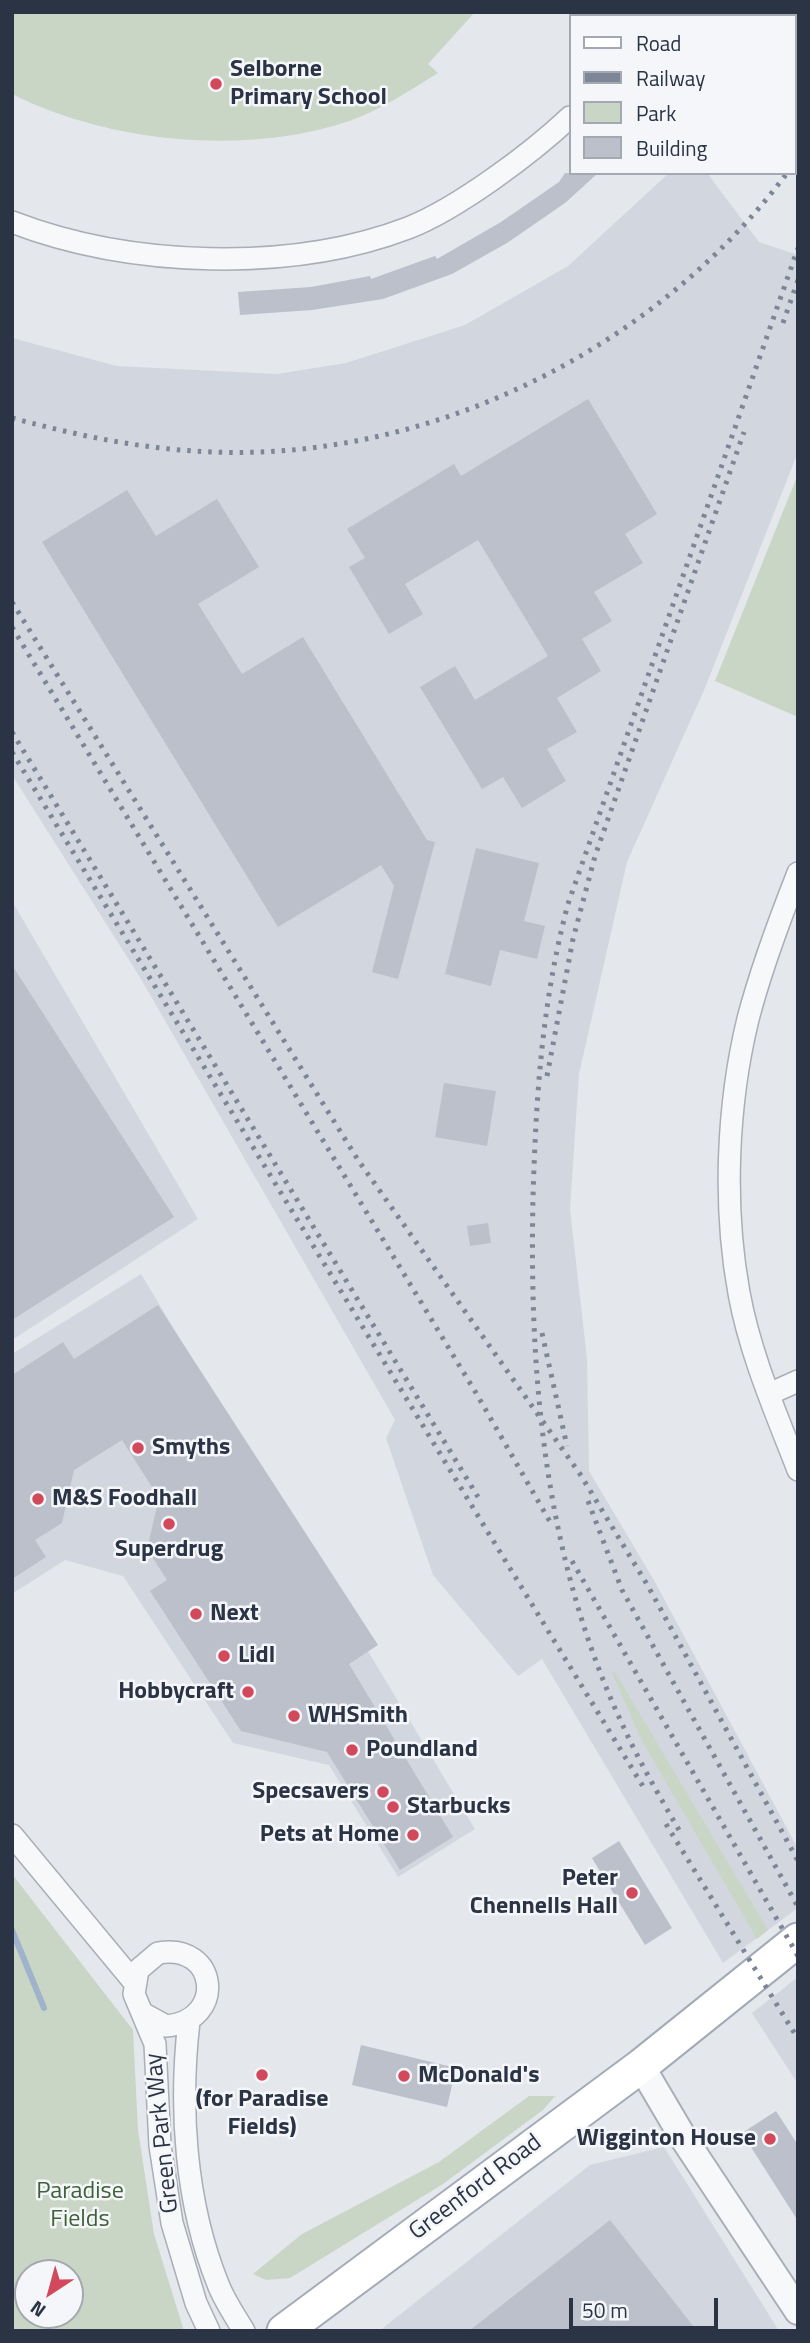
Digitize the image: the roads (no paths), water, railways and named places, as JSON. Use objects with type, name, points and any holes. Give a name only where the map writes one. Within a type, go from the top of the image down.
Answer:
[{"type":"main road","name":"Greenford Road","points":[[284,2331],[641,2066],[798,1940]]},
{"type":"street","points":[[12,222],[74,244],[123,253],[185,259],[301,252],[354,244],[409,228],[436,214],[503,172],[568,119]]},
{"type":"street","points":[[798,873],[794,896],[748,1020],[732,1121],[731,1204],[740,1295],[769,1394],[798,1470]]},
{"type":"street","points":[[769,1394],[798,1381]]},
{"type":"street","name":"Green Park Way","points":[[12,1835],[134,1982]]},
{"type":"street","name":"Green Park Way","points":[[209,2331],[197,2303],[172,2222],[160,2146],[155,2044],[138,2005],[134,1982],[138,1970],[158,1953],[170,1951],[193,1958],[206,1976],[206,2002],[189,2021],[184,2062],[186,2148],[198,2215],[218,2286],[244,2331]]},
{"type":"street","name":"Green Park Way","points":[[144,2014],[166,2026],[189,2021]]},
{"type":"street","points":[[641,2066],[684,2138],[798,2311]]},
{"type":"waterway","points":[[12,1930],[44,2008]]},
{"type":"railway","points":[[12,418],[125,443],[194,451],[279,451],[363,440],[445,418],[525,386],[600,344],[669,295],[732,237],[785,175]]},
{"type":"railway","points":[[679,1830],[630,1741],[597,1665],[559,1535],[547,1468],[534,1333],[533,1197],[536,1123],[546,1013],[568,904],[798,248]]},
{"type":"railway","points":[[783,323],[798,280]]},
{"type":"railway","points":[[547,1076],[573,939],[595,856],[744,432]]},
{"type":"railway","points":[[12,602],[358,1160],[580,1474],[648,1586],[798,1861]]},
{"type":"railway","points":[[12,627],[476,1393],[553,1527]]},
{"type":"railway","points":[[12,732],[478,1497]]},
{"type":"railway","points":[[12,752],[644,1788]]},
{"type":"railway","points":[[542,1333],[567,1446]]},
{"type":"railway","points":[[588,1501],[622,1590],[798,1907]]},
{"type":"railway","points":[[572,1561],[798,1956]]},
{"type":"railway","points":[[666,1824],[798,2039]]},
{"type":"place","name":"Selborne Primary School","points":[[216,84]]},
{"type":"place","name":"Smyths","points":[[138,1448]]},
{"type":"place","name":"M&S Foodhall","points":[[38,1499]]},
{"type":"place","name":"Superdrug","points":[[169,1524]]},
{"type":"place","name":"Next","points":[[196,1614]]},
{"type":"place","name":"Lidl","points":[[224,1656]]},
{"type":"place","name":"Hobbycraft","points":[[248,1692]]},
{"type":"place","name":"WHSmith","points":[[294,1716]]},
{"type":"place","name":"Poundland","points":[[352,1750]]},
{"type":"place","name":"Specsavers","points":[[383,1792]]},
{"type":"place","name":"Starbucks","points":[[393,1807]]},
{"type":"place","name":"Pets at Home","points":[[413,1835]]},
{"type":"place","name":"Peter Chennells Hall","points":[[632,1893]]},
{"type":"place","name":"(for Paradise Fields)","points":[[262,2075]]},
{"type":"place","name":"McDonald's","points":[[404,2076]]},
{"type":"place","name":"Wigginton House","points":[[770,2139]]},
{"type":"park label","name":"Paradise Fields","points":[[80,2206]]}]
